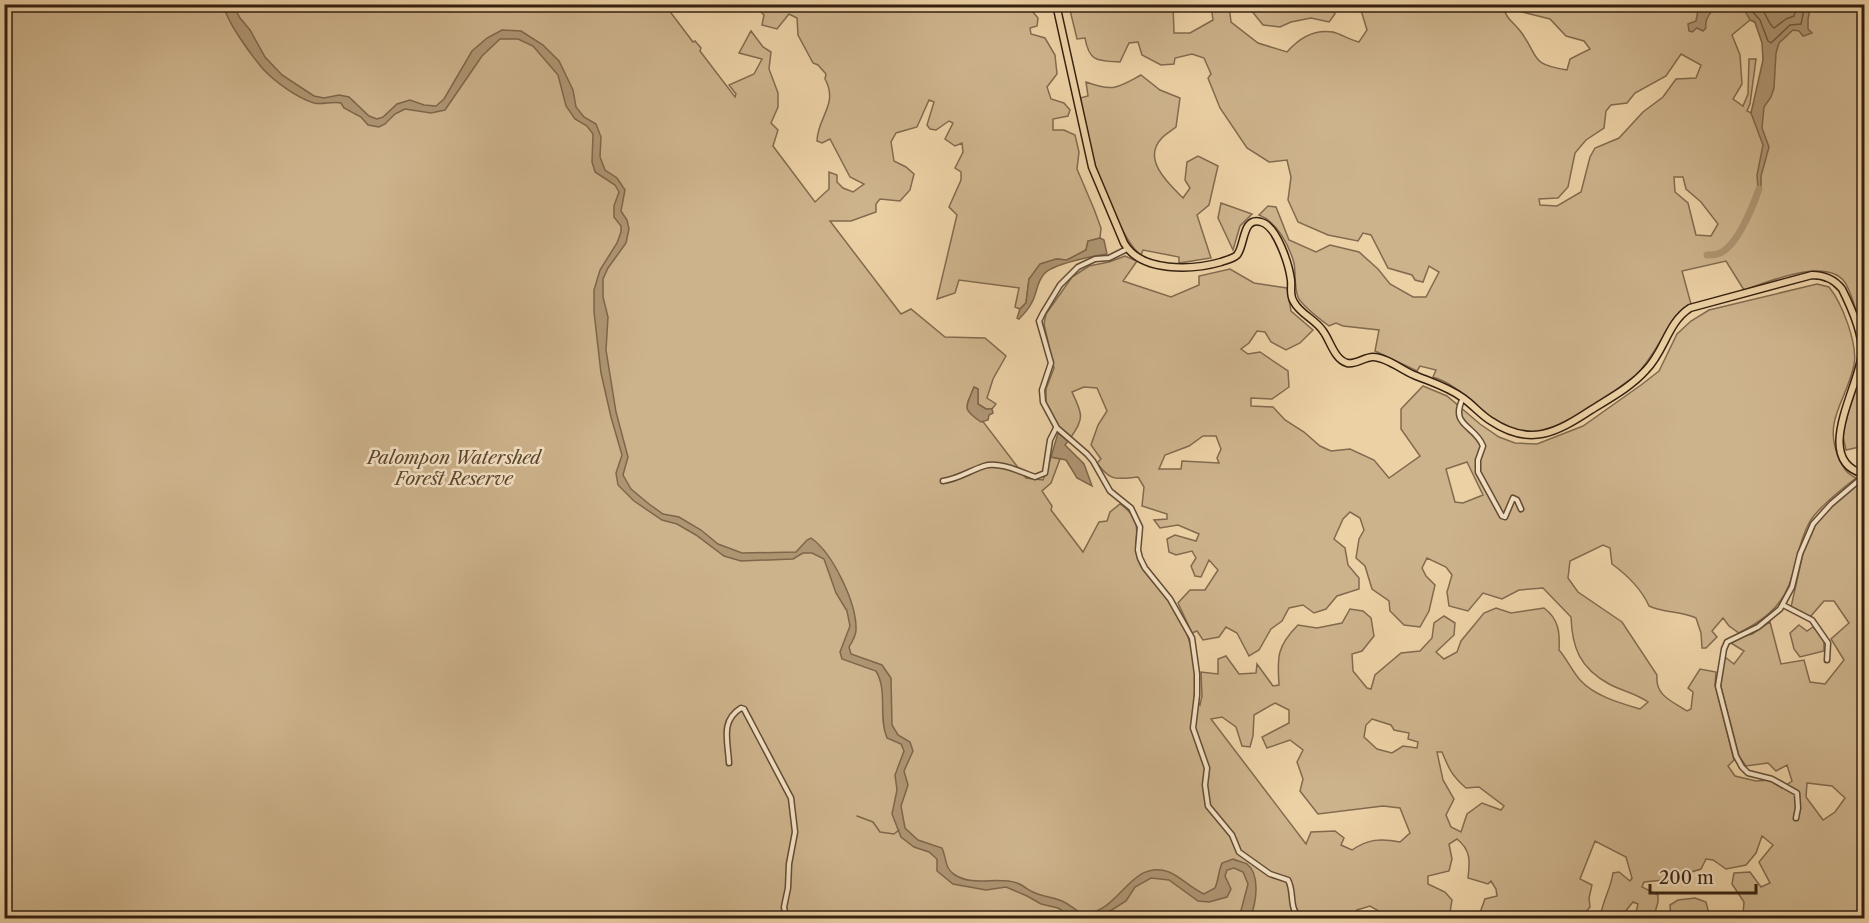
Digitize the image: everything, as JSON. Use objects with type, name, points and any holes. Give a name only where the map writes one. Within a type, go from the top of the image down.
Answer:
[{"type":"highway","points":[[1056,4],[1092,167],[1114,223],[1128,249],[1139,257],[1154,264],[1197,267],[1235,256],[1239,252],[1248,226],[1256,221],[1262,222],[1272,230],[1284,255],[1291,279],[1293,301],[1318,324],[1341,360],[1350,363],[1369,358],[1380,358],[1403,371],[1437,383],[1463,398],[1505,429],[1520,435],[1533,436],[1565,427],[1641,375],[1652,364],[1676,319],[1690,308],[1819,275],[1838,283],[1842,289],[1860,338],[1861,362],[1845,409],[1839,438],[1845,461],[1851,468],[1864,475]]},
{"type":"street","points":[[1128,249],[1109,258],[1087,262],[1070,274],[1060,285],[1040,321],[1051,363],[1042,390],[1043,402],[1057,428],[1093,460],[1110,491],[1131,508],[1140,526],[1138,550],[1140,558],[1145,568],[1170,599],[1192,638],[1197,674],[1193,728],[1207,768],[1205,785],[1208,806],[1232,835],[1239,852],[1270,874],[1288,880],[1291,885],[1293,909],[1301,918]]},
{"type":"street","points":[[1463,398],[1459,406],[1459,418],[1479,437],[1483,446],[1477,466],[1479,476],[1493,496],[1502,516],[1507,515],[1513,498],[1517,500],[1521,509]]},
{"type":"street","points":[[943,481],[953,480],[985,466],[993,465],[1041,477],[1045,473],[1050,440],[1057,428]]},
{"type":"street","points":[[1796,818],[1797,793],[1772,779],[1748,773],[1736,756],[1718,686],[1724,649],[1727,642],[1758,627],[1783,605],[1792,587],[1800,554],[1813,524],[1864,475]]},
{"type":"street","points":[[1783,605],[1812,620],[1828,643],[1827,660]]},
{"type":"street","points":[[729,763],[727,723],[731,714],[741,708],[756,728],[790,798],[795,832],[784,907],[786,918]]},
{"type":"green space","name":"Palompon Watershed Forest Reserve","points":[[876,4],[886,10],[899,8],[898,4],[1027,5],[1038,18],[1037,26],[1030,28],[1031,34],[1045,38],[1055,55],[1057,74],[1047,87],[1051,99],[1064,103],[1070,110],[1068,116],[1053,119],[1053,130],[1064,130],[1075,135],[1079,152],[1077,169],[1101,228],[1100,238],[1088,241],[1086,250],[1067,260],[1056,259],[1029,279],[1026,303],[1020,309],[1015,307],[1019,288],[959,280],[955,293],[937,299],[957,215],[949,207],[961,180],[961,172],[955,168],[963,152],[962,143],[955,146],[945,139],[953,123],[949,121],[936,130],[930,129],[927,125],[934,102],[929,100],[917,127],[896,133],[891,142],[894,161],[914,174],[910,190],[900,201],[880,199],[876,204],[876,212],[851,221],[830,221],[901,314],[911,309],[945,337],[985,338],[1006,356],[993,379],[987,398],[996,404],[992,409],[986,409],[978,404],[978,389],[974,387],[968,402],[1026,478],[1043,480],[1051,457],[1060,459],[1051,483],[1042,491],[1052,506],[1051,510],[1083,552],[1099,522],[1107,521],[1110,512],[1120,504],[1129,512],[1137,526],[1136,548],[1140,565],[1170,601],[1187,634],[1194,659],[1194,697],[1200,705],[1201,672],[1218,674],[1218,659],[1226,656],[1239,674],[1256,673],[1257,664],[1273,686],[1279,685],[1280,652],[1286,639],[1298,625],[1317,628],[1342,623],[1350,609],[1363,611],[1371,618],[1374,636],[1362,651],[1352,654],[1353,671],[1367,688],[1371,689],[1375,675],[1401,653],[1420,651],[1432,638],[1434,623],[1444,616],[1455,623],[1454,635],[1436,652],[1444,659],[1457,652],[1461,641],[1484,613],[1496,608],[1511,613],[1544,608],[1553,617],[1558,627],[1559,650],[1587,686],[1608,698],[1640,709],[1648,702],[1609,684],[1584,664],[1573,638],[1571,617],[1543,588],[1519,590],[1502,599],[1483,593],[1468,611],[1449,606],[1447,592],[1452,575],[1446,567],[1427,558],[1422,568],[1435,585],[1429,611],[1420,627],[1404,625],[1390,611],[1389,601],[1372,589],[1365,566],[1356,558],[1359,539],[1364,530],[1360,518],[1350,512],[1343,519],[1334,539],[1345,548],[1348,565],[1359,578],[1359,589],[1337,596],[1326,609],[1314,613],[1303,605],[1289,608],[1282,621],[1271,629],[1259,650],[1249,656],[1237,633],[1226,627],[1219,637],[1203,640],[1197,631],[1192,633],[1178,603],[1190,590],[1205,590],[1218,570],[1209,560],[1201,577],[1195,576],[1191,566],[1196,558],[1192,551],[1176,555],[1169,552],[1167,539],[1175,535],[1196,541],[1199,534],[1178,525],[1160,528],[1154,520],[1167,519],[1167,514],[1142,506],[1144,487],[1138,477],[1114,478],[1097,463],[1101,459],[1091,445],[1098,425],[1107,411],[1097,388],[1084,387],[1072,392],[1078,405],[1080,420],[1071,437],[1059,427],[1046,402],[1046,389],[1054,368],[1044,324],[1046,314],[1072,277],[1089,266],[1125,256],[1137,261],[1123,281],[1171,297],[1199,285],[1199,276],[1230,269],[1254,283],[1287,288],[1291,311],[1313,330],[1300,343],[1286,350],[1271,342],[1265,332],[1257,331],[1249,343],[1241,349],[1248,354],[1260,352],[1288,371],[1289,387],[1272,399],[1251,398],[1251,406],[1273,407],[1285,420],[1320,446],[1331,451],[1350,449],[1374,460],[1389,478],[1420,456],[1401,429],[1401,409],[1423,386],[1447,396],[1499,437],[1515,443],[1537,444],[1583,426],[1659,371],[1677,334],[1691,321],[1709,310],[1817,284],[1829,287],[1848,324],[1855,356],[1851,378],[1834,422],[1834,445],[1844,468],[1856,478],[1824,505],[1809,523],[1802,538],[1789,585],[1775,608],[1739,633],[1723,618],[1712,631],[1717,637],[1706,648],[1702,648],[1701,633],[1696,618],[1649,606],[1633,582],[1612,564],[1610,548],[1603,545],[1570,561],[1568,578],[1578,592],[1622,622],[1657,675],[1657,682],[1662,693],[1670,701],[1687,711],[1691,709],[1693,692],[1688,688],[1700,669],[1716,672],[1715,685],[1734,760],[1728,766],[1735,776],[1756,781],[1769,780],[1782,788],[1792,781],[1787,765],[1776,771],[1768,763],[1746,766],[1739,756],[1720,683],[1725,657],[1734,664],[1744,651],[1731,643],[1736,638],[1752,634],[1770,622],[1781,664],[1804,660],[1810,682],[1825,684],[1844,660],[1831,639],[1849,623],[1834,601],[1824,601],[1810,617],[1791,607],[1804,549],[1812,526],[1848,490],[1864,481],[1864,806],[1860,806],[1860,819],[1864,820],[1864,918],[1773,918],[1769,915],[1763,918],[1732,918],[1735,914],[1743,914],[1744,902],[1732,884],[1734,873],[1750,872],[1761,887],[1770,883],[1759,862],[1773,845],[1762,836],[1756,853],[1746,865],[1726,869],[1713,860],[1706,859],[1701,869],[1664,880],[1644,882],[1642,887],[1658,895],[1654,916],[1649,918],[1636,912],[1638,904],[1633,902],[1620,918],[1609,918],[1601,913],[1613,873],[1619,872],[1630,881],[1632,878],[1626,857],[1595,841],[1580,879],[1592,885],[1589,898],[1590,907],[1584,914],[1584,918],[1478,918],[1485,899],[1497,896],[1496,889],[1491,881],[1488,884],[1468,878],[1467,852],[1457,839],[1449,844],[1452,859],[1449,871],[1428,876],[1428,884],[1445,892],[1452,900],[1449,918],[1386,918],[1384,914],[1370,906],[1357,910],[1363,918],[5,918],[5,5],[665,5],[693,42],[695,41],[701,48],[700,51],[735,97],[736,94],[729,85],[754,74],[762,59],[739,53],[751,31],[763,47],[771,52],[769,69],[778,93],[778,107],[771,123],[778,130],[773,146],[815,202],[829,189],[829,172],[837,175],[837,182],[843,188],[853,192],[864,184],[850,177],[830,139],[822,143],[817,141],[820,125],[829,104],[829,88],[825,79],[826,74],[813,63],[798,35],[797,18],[789,14],[777,29],[762,25],[764,15],[759,10],[749,11],[742,5]],"holes":[[[1203,436],[1216,436],[1221,449],[1217,458],[1219,463],[1182,461],[1181,469],[1159,469],[1165,455],[1189,446]],[[1467,462],[1483,495],[1463,503],[1455,502],[1446,469]],[[1275,703],[1289,710],[1289,723],[1262,737],[1267,748],[1290,740],[1303,750],[1297,762],[1303,779],[1300,791],[1318,814],[1383,806],[1400,808],[1410,833],[1400,842],[1375,840],[1352,850],[1341,845],[1344,838],[1335,831],[1311,832],[1306,844],[1211,719],[1222,717],[1236,727],[1242,746],[1250,747],[1254,715]],[[1372,719],[1391,725],[1394,730],[1409,733],[1408,739],[1418,742],[1417,748],[1403,746],[1392,753],[1377,749],[1364,737],[1366,725]],[[1437,752],[1442,752],[1451,772],[1466,788],[1479,787],[1504,806],[1501,810],[1482,803],[1467,814],[1461,832],[1451,827],[1446,815],[1454,799],[1443,780]],[[1807,783],[1832,786],[1845,798],[1835,812],[1823,820],[1806,797]]]},
{"type":"green space","points":[[1059,5],[1173,5],[1174,33],[1190,33],[1213,20],[1211,5],[1229,5],[1231,22],[1258,43],[1287,52],[1313,33],[1326,31],[1359,42],[1367,30],[1360,7],[1362,5],[1503,5],[1508,17],[1521,32],[1537,59],[1546,65],[1567,70],[1570,59],[1590,49],[1584,41],[1566,36],[1550,19],[1522,12],[1520,5],[1864,5],[1864,339],[1855,305],[1847,286],[1839,277],[1828,272],[1799,273],[1744,290],[1726,261],[1682,271],[1691,304],[1667,330],[1636,375],[1583,412],[1546,431],[1520,432],[1507,428],[1493,420],[1450,385],[1433,377],[1436,370],[1420,366],[1417,371],[1375,351],[1379,330],[1343,326],[1336,323],[1329,326],[1312,312],[1298,297],[1294,263],[1289,249],[1277,229],[1259,215],[1268,206],[1276,207],[1289,240],[1316,252],[1330,245],[1359,252],[1378,269],[1390,284],[1413,297],[1426,297],[1439,272],[1429,266],[1423,282],[1415,280],[1412,275],[1388,268],[1371,235],[1363,233],[1358,241],[1328,235],[1298,222],[1288,200],[1291,177],[1287,160],[1269,162],[1247,148],[1220,108],[1208,78],[1211,74],[1204,58],[1192,54],[1175,58],[1174,64],[1161,65],[1142,55],[1138,42],[1129,43],[1120,62],[1096,59],[1089,52],[1085,38],[1077,39],[1070,10],[1060,11]],"holes":[[[1750,20],[1755,22],[1764,53],[1751,113],[1747,111],[1756,59],[1749,59],[1748,94],[1743,106],[1733,99],[1742,84],[1740,55],[1732,35]],[[1681,54],[1701,65],[1696,78],[1676,79],[1663,97],[1643,112],[1619,138],[1595,148],[1590,157],[1581,192],[1557,206],[1540,205],[1539,199],[1558,198],[1568,187],[1575,153],[1586,140],[1604,128],[1606,111],[1611,105],[1627,103],[1635,93],[1666,76]],[[1674,177],[1683,177],[1686,189],[1701,202],[1718,224],[1711,236],[1696,235],[1688,203],[1675,192]]]},
{"type":"green space","points":[[1247,5],[1260,5],[1267,9],[1269,5],[1330,5],[1335,14],[1329,22],[1311,18],[1280,27],[1263,25]]},
{"type":"green space","points":[[1141,75],[1160,90],[1180,98],[1176,127],[1163,137],[1154,155],[1165,179],[1183,198],[1190,188],[1185,180],[1187,162],[1198,156],[1218,166],[1209,205],[1197,215],[1211,258],[1179,263],[1179,257],[1143,250],[1141,255],[1134,248],[1119,223],[1104,189],[1090,149],[1080,98],[1088,96],[1086,82],[1109,88]]},
{"type":"green space","points":[[1221,203],[1252,214],[1240,226],[1233,250],[1218,218]]},
{"type":"green space","points":[[1858,380],[1864,382],[1864,446],[1846,450],[1842,432]]},
{"type":"green space","points":[[1799,625],[1807,631],[1813,627],[1824,639],[1824,651],[1800,657],[1794,649],[1790,633]]},
{"type":"green space","points":[[1695,898],[1706,902],[1710,918],[1671,918],[1670,905],[1678,900]]},
{"type":"water","points":[[224,5],[233,5],[265,57],[282,75],[314,96],[349,97],[369,116],[377,119],[383,117],[397,104],[410,100],[436,106],[444,99],[472,51],[487,38],[502,30],[521,31],[543,45],[559,61],[573,90],[576,107],[584,117],[596,124],[601,137],[600,157],[605,170],[617,178],[625,190],[621,211],[627,220],[629,229],[626,243],[603,279],[603,297],[608,317],[606,350],[616,412],[628,457],[623,475],[631,489],[649,504],[663,514],[679,517],[701,530],[718,544],[742,553],[796,552],[811,538],[827,555],[848,593],[855,619],[855,637],[849,647],[851,654],[882,665],[891,678],[892,725],[898,735],[910,742],[913,751],[904,771],[908,785],[901,806],[905,828],[918,840],[942,848],[949,869],[962,879],[1002,880],[1017,883],[1037,894],[1060,900],[1084,913],[1099,910],[1136,878],[1145,872],[1156,870],[1173,874],[1204,894],[1215,888],[1222,863],[1233,859],[1247,864],[1254,875],[1256,890],[1250,918],[1239,918],[1248,884],[1243,872],[1234,868],[1227,870],[1225,876],[1231,889],[1227,897],[1209,902],[1198,901],[1169,880],[1151,878],[1135,887],[1126,901],[1099,918],[1074,918],[1058,908],[1041,904],[1006,887],[986,890],[953,884],[937,871],[937,859],[929,852],[914,847],[901,837],[892,814],[897,790],[895,775],[904,751],[901,744],[887,738],[884,730],[882,687],[876,671],[842,659],[840,652],[850,626],[847,611],[836,593],[824,559],[812,553],[803,553],[793,559],[741,561],[724,556],[696,535],[677,524],[662,520],[634,501],[618,485],[616,473],[622,455],[601,373],[594,312],[594,290],[600,270],[617,243],[621,232],[621,226],[614,217],[614,206],[619,192],[615,185],[595,172],[592,162],[593,134],[587,126],[575,119],[566,106],[558,75],[533,46],[518,39],[500,39],[482,56],[445,110],[431,113],[405,109],[379,127],[368,125],[361,117],[344,108],[341,103],[314,103],[279,84],[263,69],[246,47],[229,20]]},
{"type":"water","points":[[1699,5],[1718,5],[1707,18],[1706,28],[1703,31],[1697,28],[1692,32],[1689,31],[1688,24],[1696,21]]},
{"type":"water","points":[[1747,5],[1811,5],[1808,29],[1812,33],[1803,36],[1799,31],[1793,30],[1779,43],[1776,53],[1774,88],[1764,107],[1762,128],[1769,147],[1761,176],[1761,190],[1758,188],[1757,175],[1763,145],[1751,113],[1763,60],[1762,43],[1755,22],[1750,20],[1745,11]]},
{"type":"water","points":[[1100,238],[1104,240],[1107,254],[1073,261],[1048,270],[1041,278],[1028,308],[1019,319],[1017,318],[1020,309],[1026,303],[1029,279],[1040,264],[1056,259],[1067,260],[1086,250],[1088,241]]},
{"type":"water","points":[[974,387],[978,389],[978,404],[986,409],[992,409],[993,413],[989,415],[988,420],[981,422],[968,410],[967,404]]},
{"type":"water","points":[[1058,433],[1068,441],[1065,445],[1084,464],[1092,486],[1077,478],[1066,460],[1051,457]]},
{"type":"waterway","points":[[1707,255],[1717,254],[1731,245],[1743,226],[1759,189]]},
{"type":"waterway","points":[[857,816],[873,822],[880,832],[894,834],[899,830]]}]
